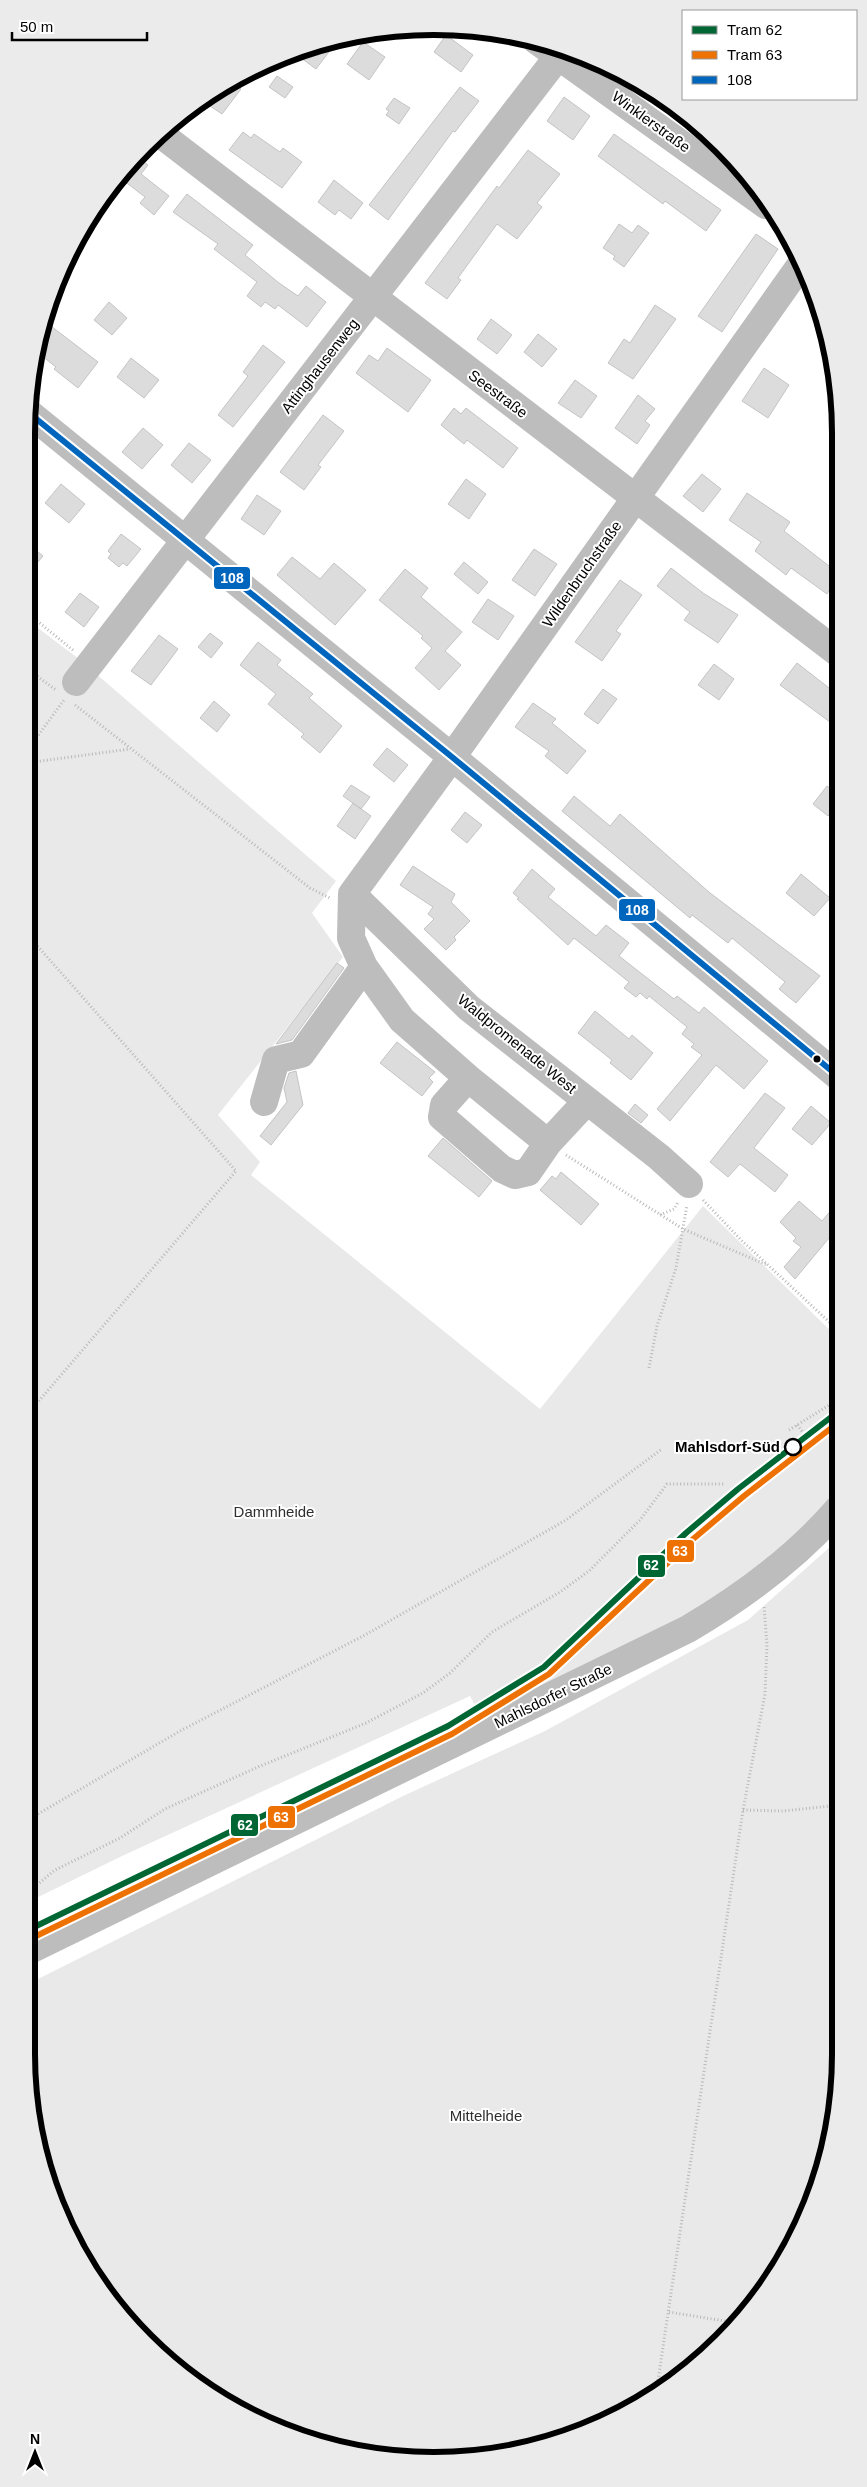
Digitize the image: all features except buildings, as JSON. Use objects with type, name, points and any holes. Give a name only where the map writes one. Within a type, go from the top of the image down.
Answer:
[{"type":"street","name":"Attinghausenweg","points":[[72,684],[373,299],[559,55]]},
{"type":"street","name":"Winklerstraße","points":[[568,58],[753,196]]},
{"type":"street","name":"Seestraße","points":[[166,139],[832,648]]},
{"type":"street","name":"Wildenbruchstraße","points":[[357,889],[797,269]]},
{"type":"street","points":[[36,418],[452,757],[832,1071]]},
{"type":"street","points":[[357,889],[351,938],[364,967],[402,1020],[468,1078],[548,1143]]},
{"type":"street","name":"Waldpromenade West","points":[[357,889],[469,1008],[659,1157],[689,1184]]},
{"type":"street","points":[[264,1102],[276,1060],[301,1054],[364,967]]},
{"type":"street","points":[[468,1078],[444,1104],[442,1117],[502,1169],[515,1175],[528,1172],[548,1143],[588,1101]]},
{"type":"street","name":"Mahlsdorfer Straße","points":[[35,1948],[664,1642],[725,1608],[795,1552],[832,1515]]},
{"type":"path","points":[[35,626],[72,684],[130,749],[310,888],[332,899],[357,889]]},
{"type":"path","points":[[35,671],[72,684]]},
{"type":"path","points":[[35,740],[57,709]]},
{"type":"path","points":[[35,761],[130,749]]},
{"type":"path","points":[[35,943],[236,1171],[35,1406]]},
{"type":"path","points":[[548,1143],[659,1216],[683,1229],[767,1264]]},
{"type":"path","points":[[649,1368],[656,1326],[676,1268],[689,1184]]},
{"type":"path","points":[[689,1184],[740,1240],[832,1324]]},
{"type":"path","points":[[790,1430],[832,1403]]},
{"type":"path","points":[[797,1425],[811,1442]]},
{"type":"path","points":[[35,1816],[180,1731],[365,1635],[566,1520],[662,1449]]},
{"type":"path","points":[[35,1887],[55,1870],[120,1838],[165,1809],[258,1767],[366,1723],[423,1693],[450,1673],[492,1632],[560,1592],[589,1571],[640,1520],[667,1484],[724,1484]]},
{"type":"path","points":[[658,2383],[743,1810],[765,1694],[767,1645],[762,1580]]},
{"type":"path","points":[[743,1810],[783,1811],[832,1806]]},
{"type":"path","points":[[669,2312],[728,2322]]},
{"type":"green space","name":"Dammheide","points":[[35,626],[79,659],[336,881],[312,913],[343,957],[218,1115],[260,1162],[251,1175],[540,1409],[703,1206],[832,1332],[832,1500],[818,1518],[738,1588],[688,1620],[481,1716],[470,1696],[122,1856],[35,1899]]},
{"type":"green space","name":"Mittelheide","points":[[832,1545],[832,2054],[829,2106],[818,2157],[802,2206],[779,2253],[750,2296],[696,2353],[676,2370],[633,2399],[586,2422],[562,2431],[486,2449],[434,2452],[407,2451],[381,2449],[330,2438],[305,2431],[257,2411],[234,2399],[191,2370],[152,2335],[117,2296],[88,2253],[65,2206],[49,2157],[38,2106],[35,2054],[35,1980],[403,1796],[545,1731],[748,1620]]},
{"type":"tram line","name":"62","points":[[35,1927],[448,1726],[544,1667],[686,1533],[738,1489],[832,1416]]},
{"type":"tram line","name":"63","points":[[35,1937],[452,1734],[549,1674],[692,1540],[744,1496],[832,1427]]},
{"type":"transit line","name":"108","points":[[36,418],[452,757],[832,1071]]},
{"type":"place","name":"Mahlsdorf-Süd","points":[[793,1447]]}]
